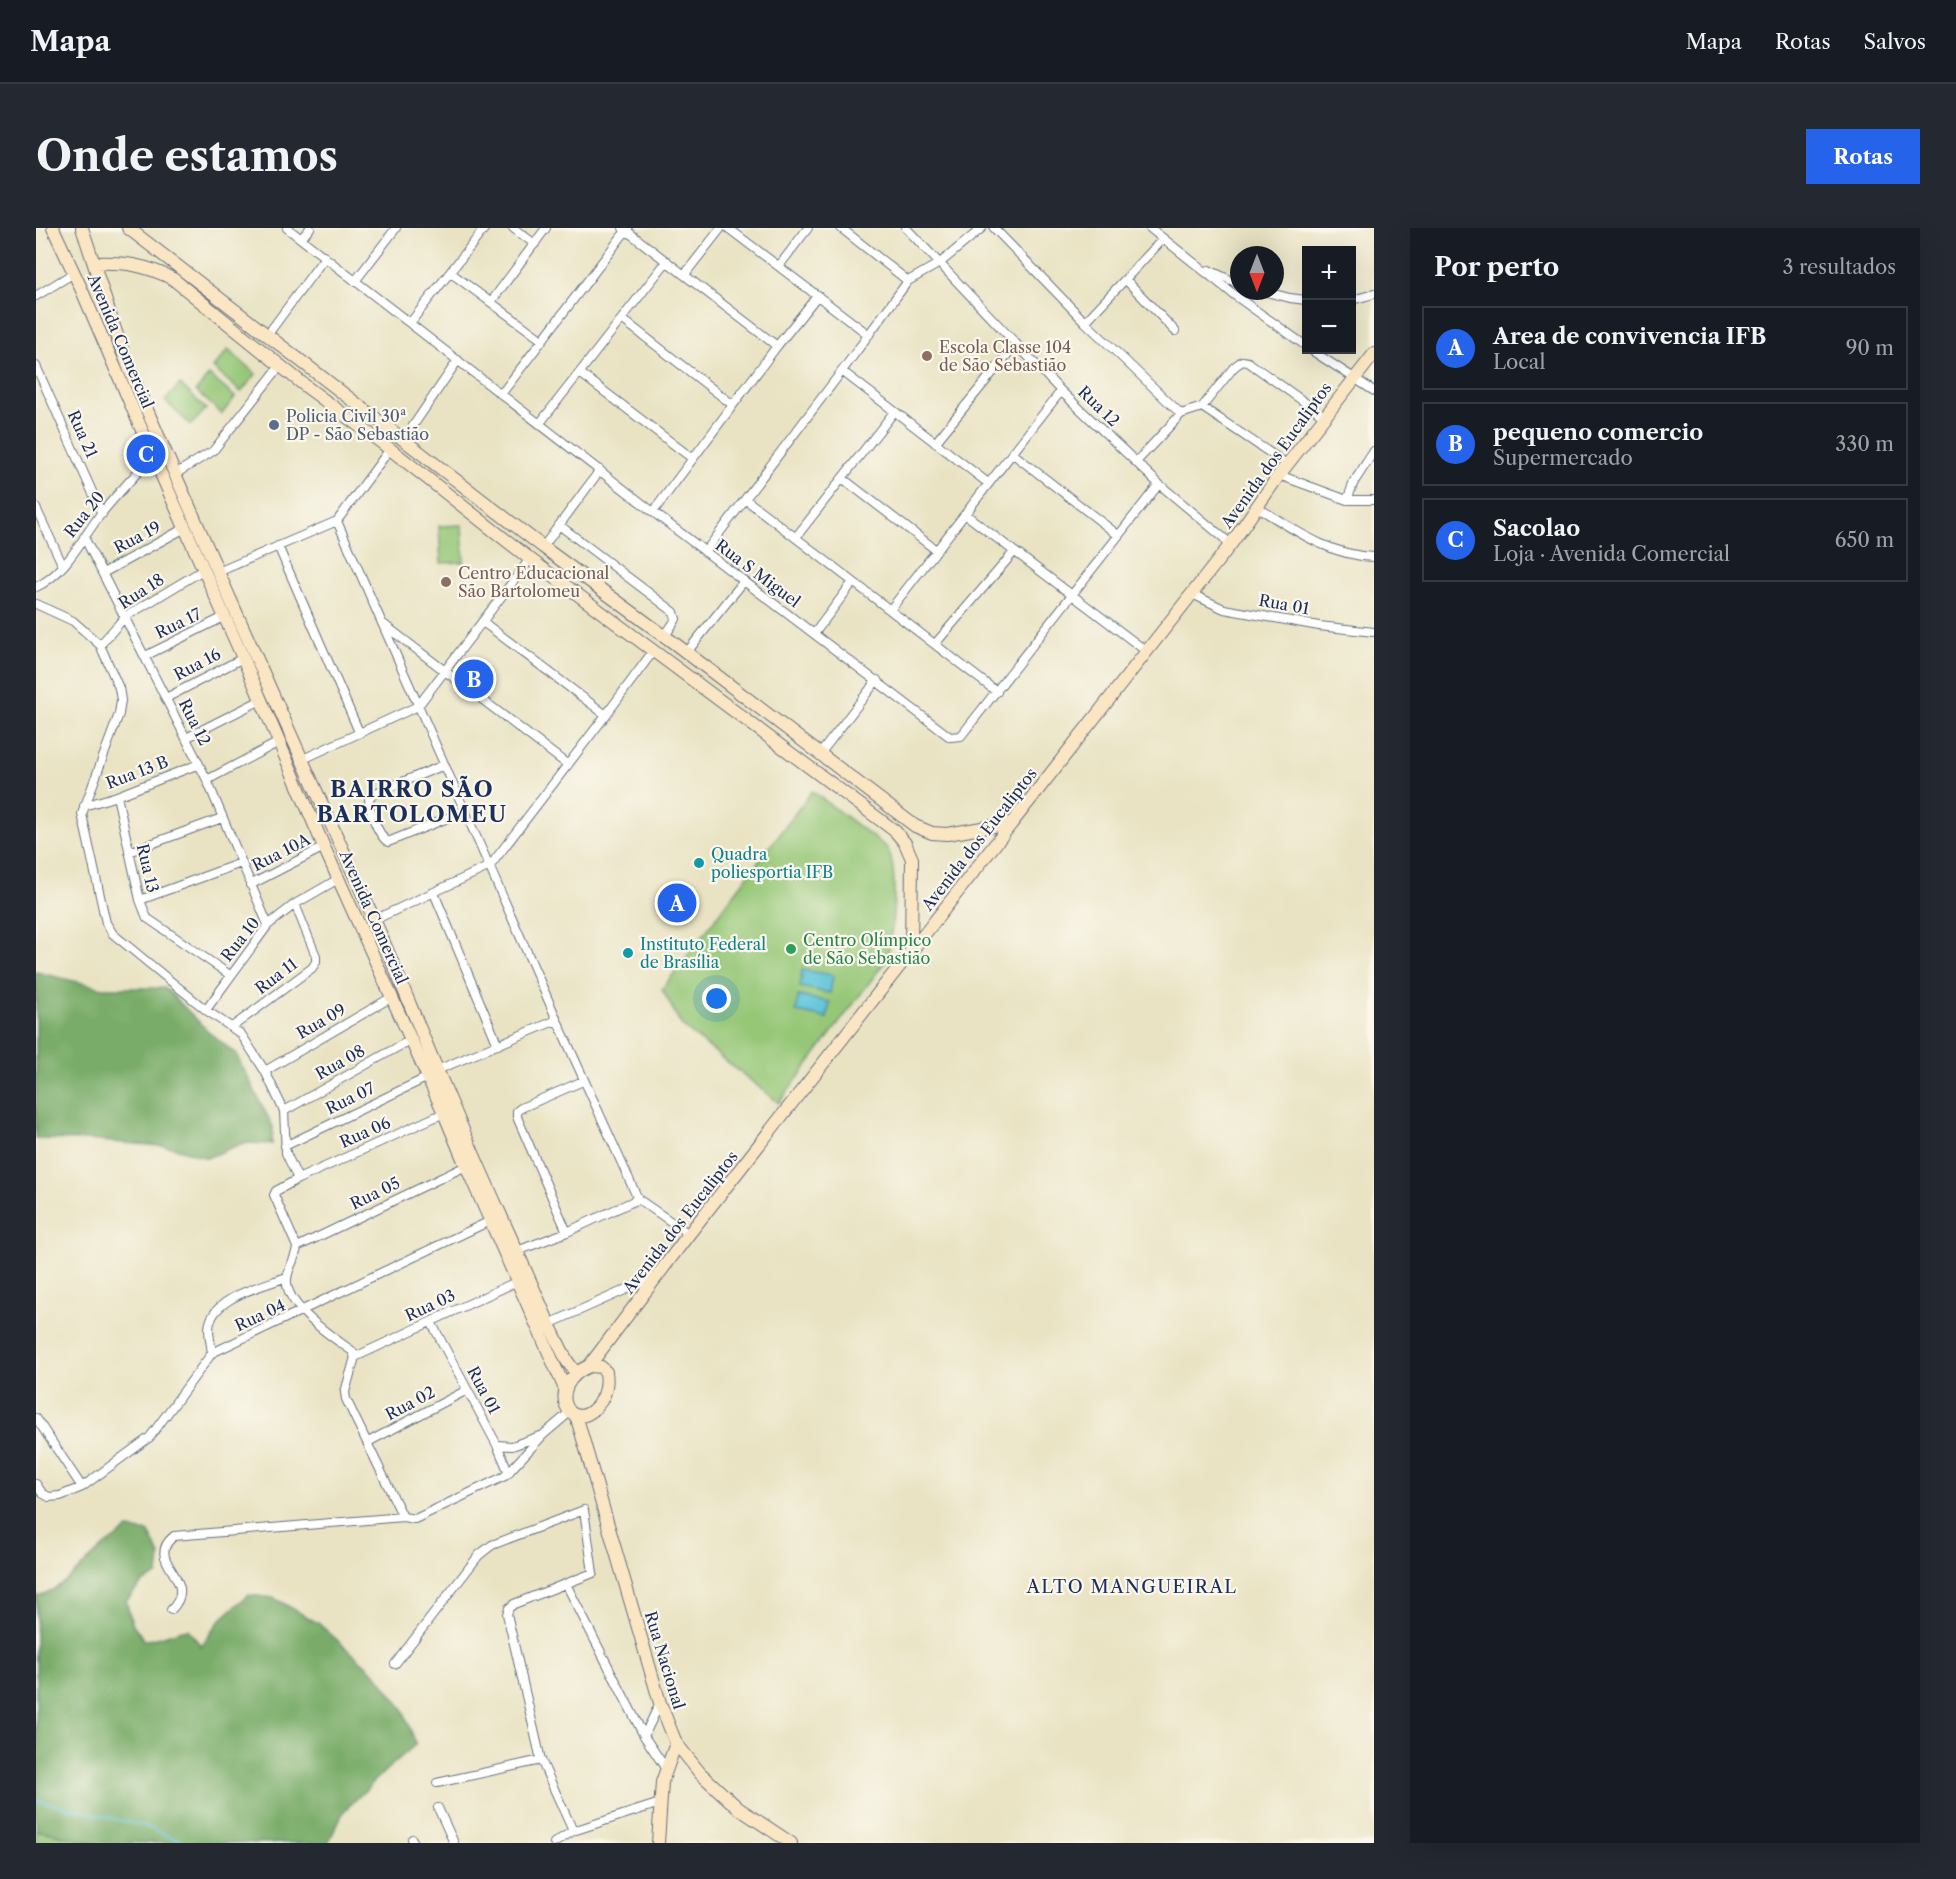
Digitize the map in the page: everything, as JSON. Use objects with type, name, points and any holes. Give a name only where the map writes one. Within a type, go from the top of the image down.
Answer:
[{"type":"street","name":"Avenida Comercial","points":[[53,228],[153,456],[182,504],[197,540],[218,572],[276,719],[279,742],[392,997],[412,1039],[423,1052]]},
{"type":"street","name":"Avenida Comercial","points":[[82,228],[95,263],[99,283],[133,376],[175,474],[185,528],[197,540],[203,570],[261,700],[276,719],[301,760],[374,920],[423,1052],[441,1093],[517,1251],[549,1324],[567,1361],[576,1373]]},
{"type":"street","name":"Rua S Miguel","points":[[287,228],[705,552],[950,737],[961,736],[1159,484]]},
{"type":"street","points":[[301,239],[310,228]]},
{"type":"street","points":[[356,280],[396,228]]},
{"type":"street","points":[[410,323],[485,228]]},
{"type":"street","points":[[513,228],[535,244]]},
{"type":"street","points":[[491,302],[546,228]]},
{"type":"street","points":[[685,274],[721,228]]},
{"type":"street","points":[[728,228],[869,335]]},
{"type":"street","points":[[779,266],[808,228]]},
{"type":"street","points":[[841,228],[908,281]]},
{"type":"street","name":"Rua 12","points":[[908,228],[1061,391],[1159,484],[1231,544]]},
{"type":"street","points":[[705,552],[908,281],[940,263],[982,228]]},
{"type":"street","points":[[994,228],[1085,322],[1181,414]]},
{"type":"street","points":[[1150,228],[1230,288]]},
{"type":"street","points":[[131,229],[543,547],[687,652],[915,826],[932,833],[947,834],[1011,823]]},
{"type":"street","points":[[502,393],[626,229],[777,346]]},
{"type":"street","points":[[1085,322],[1163,239]]},
{"type":"street","points":[[262,351],[325,256]]},
{"type":"street","points":[[540,423],[667,261]]},
{"type":"street","points":[[95,263],[132,264],[153,269],[173,279],[308,388],[530,559],[895,831],[912,859],[914,885],[911,954]]},
{"type":"street","points":[[1197,264],[1230,280]]},
{"type":"street","points":[[36,296],[74,273]]},
{"type":"street","points":[[451,273],[542,340]]},
{"type":"street","points":[[1126,280],[1175,331]]},
{"type":"street","points":[[80,286],[93,288],[99,283]]},
{"type":"street","points":[[1356,299],[1374,294]]},
{"type":"street","points":[[653,512],[818,295]]},
{"type":"street","points":[[1284,296],[1302,300]]},
{"type":"street","points":[[1246,300],[1302,343]]},
{"type":"street","points":[[622,319],[733,405]]},
{"type":"street","points":[[935,443],[1016,344]]},
{"type":"street","points":[[1317,354],[1374,392]]},
{"type":"street","name":"Avenida dos Eucaliptos","points":[[589,1366],[689,1234],[1231,544],[1279,475],[1374,354]]},
{"type":"street","points":[[404,439],[458,360]]},
{"type":"street","points":[[1136,462],[1181,414],[1202,407],[1234,367],[1242,361],[1248,362],[1324,416]]},
{"type":"street","name":"Rua 21","points":[[36,366],[102,513]]},
{"type":"street","points":[[175,474],[213,451],[280,366]]},
{"type":"street","points":[[842,371],[988,483]]},
{"type":"street","points":[[580,373],[693,459]]},
{"type":"street","points":[[308,388],[314,384],[319,374]]},
{"type":"street","points":[[891,610],[1061,391]]},
{"type":"street","points":[[1202,407],[1288,465]]},
{"type":"street","points":[[796,537],[894,412]]},
{"type":"street","points":[[218,572],[337,521],[390,449]]},
{"type":"street","points":[[1347,500],[1354,482],[1374,451]]},
{"type":"street","points":[[1012,453],[1118,535]]},
{"type":"street","name":"Rua 20","points":[[36,587],[44,584],[63,566],[102,513],[153,456]]},
{"type":"street","points":[[543,547],[600,470]]},
{"type":"street","points":[[1279,475],[1347,500],[1374,500]]},
{"type":"street","points":[[842,478],[936,550]]},
{"type":"street","points":[[745,499],[997,692]]},
{"type":"street","points":[[1257,507],[1312,541],[1361,557],[1374,557]]},
{"type":"street","points":[[36,508],[63,566]]},
{"type":"street","points":[[965,514],[1146,651]]},
{"type":"street","points":[[337,521],[583,1081],[638,1199],[689,1234]]},
{"type":"street","points":[[374,920],[490,866],[606,716],[670,640],[676,619],[674,612],[559,525]]},
{"type":"street","name":"Rua 19","points":[[103,573],[185,528]]},
{"type":"street","name":"Rua 12","points":[[84,537],[207,780],[268,925]]},
{"type":"street","points":[[278,546],[359,732]]},
{"type":"street","points":[[935,644],[1014,552]]},
{"type":"street","points":[[301,760],[418,706],[530,559]]},
{"type":"street","name":"Rua 18","points":[[100,645],[125,617],[203,570]]},
{"type":"street","points":[[687,652],[744,581]]},
{"type":"street","points":[[814,634],[853,582]]},
{"type":"street","name":"Rua 01","points":[[1192,594],[1224,609],[1319,626],[1374,632]]},
{"type":"street","points":[[36,604],[73,621],[100,645],[119,688],[121,700],[119,714],[82,814],[106,923],[113,934],[206,1010],[241,1034],[265,1071],[284,1111],[286,1153],[298,1179]]},
{"type":"street","name":"Rua 17","points":[[145,656],[224,616]]},
{"type":"street","points":[[483,622],[606,716]]},
{"type":"street","points":[[382,623],[568,765]]},
{"type":"street","name":"Rua 16","points":[[166,698],[243,657]]},
{"type":"street","points":[[820,754],[877,680]]},
{"type":"street","points":[[186,738],[261,700]]},
{"type":"street","points":[[207,780],[279,742]]},
{"type":"street","name":"Rua 13 B","points":[[84,806],[117,796],[199,764]]},
{"type":"street","points":[[444,765],[373,794],[369,798],[369,805],[376,822],[384,839],[388,842],[465,811]]},
{"type":"street","points":[[297,783],[309,778]]},
{"type":"street","name":"Rua 13","points":[[117,796],[140,900],[147,918],[231,975]]},
{"type":"street","points":[[870,811],[879,799]]},
{"type":"street","points":[[129,852],[222,818]]},
{"type":"street","name":"Rua 10A","points":[[250,885],[324,847]]},
{"type":"street","points":[[140,900],[241,863]]},
{"type":"street","name":"Rua 10","points":[[206,1010],[268,925],[295,904],[340,878]]},
{"type":"street","points":[[434,893],[498,1045]]},
{"type":"street","name":"Rua 11","points":[[232,1027],[312,968],[316,962],[316,956],[295,904]]},
{"type":"street","name":"Rua 09","points":[[265,1071],[392,997]]},
{"type":"street","name":"Rua 07","points":[[285,1146],[433,1074],[557,1020]]},
{"type":"street","name":"Rua 08","points":[[284,1111],[412,1039]]},
{"type":"street","points":[[567,1232],[517,1117],[517,1111],[583,1081]]},
{"type":"street","name":"Avenida Comercial","points":[[441,1093],[444,1113],[466,1166],[564,1389]]},
{"type":"street","name":"Rua 06","points":[[297,1247],[274,1195],[276,1191],[444,1113]]},
{"type":"street","name":"Rua 05","points":[[297,1247],[466,1166]]},
{"type":"street","points":[[517,1251],[567,1232],[638,1199]]},
{"type":"street","name":"Rua 04","points":[[36,1484],[42,1493],[50,1497],[60,1496],[82,1487],[150,1437],[212,1353],[490,1221]]},
{"type":"street","points":[[297,1247],[287,1277],[288,1288],[301,1312],[352,1352],[355,1357],[345,1392],[346,1399],[403,1517]]},
{"type":"street","points":[[549,1324],[660,1275]]},
{"type":"street","points":[[212,1353],[209,1328],[221,1305],[287,1277]]},
{"type":"street","name":"Rua 03","points":[[355,1357],[518,1281]]},
{"type":"street","name":"Rua 01","points":[[431,1322],[497,1445],[509,1473]]},
{"type":"street","points":[[582,1438],[584,1425],[589,1415],[600,1404],[607,1387],[608,1343]]},
{"type":"street","points":[[573,1414],[565,1404],[564,1389],[568,1380],[589,1366],[601,1367],[606,1372]]},
{"type":"street","name":"Rua 02","points":[[368,1442],[467,1390]]},
{"type":"street","points":[[171,1610],[179,1602],[181,1594],[179,1584],[164,1556],[164,1548],[174,1536],[403,1517],[415,1519],[509,1473],[543,1435],[573,1414],[589,1415]]},
{"type":"street","name":"Rua Nacional","points":[[573,1414],[660,1702],[676,1743],[700,1773],[738,1808],[791,1843]]},
{"type":"street","points":[[36,1418],[82,1487]]},
{"type":"street","points":[[497,1445],[512,1446],[543,1435]]},
{"type":"street","points":[[395,1664],[479,1555],[492,1545],[584,1510],[593,1573],[514,1604],[508,1608],[507,1614],[541,1761],[573,1831]]},
{"type":"street","points":[[566,1584],[644,1736],[666,1769]]},
{"type":"street","points":[[644,1736],[660,1702]]},
{"type":"street","points":[[658,1843],[660,1803],[666,1769],[676,1743]]},
{"type":"street","points":[[437,1783],[541,1761]]},
{"type":"street","points":[[554,1843],[573,1831],[660,1803]]},
{"type":"street","points":[[438,1808],[454,1843]]},
{"type":"green space","points":[[228,350],[256,374],[241,392],[213,368]]},
{"type":"green space","points":[[209,375],[235,397],[222,414],[196,391]]},
{"type":"green space","points":[[180,384],[206,409],[191,425],[165,401]]},
{"type":"green space","points":[[462,525],[464,562],[441,563],[439,526]]},
{"type":"green space","name":"Centro Olímpico de São Sebastião","points":[[812,791],[887,848],[893,871],[893,919],[887,959],[779,1103],[682,1026],[662,989]]},
{"type":"green space","points":[[36,972],[103,988],[165,988],[210,1033],[236,1054],[273,1127],[272,1144],[243,1143],[207,1158],[172,1147],[89,1140],[36,1139]]},
{"type":"green space","points":[[128,1529],[149,1532],[160,1556],[158,1575],[142,1583],[126,1601],[132,1623],[144,1640],[188,1629],[201,1646],[220,1620],[248,1595],[274,1598],[318,1623],[377,1675],[403,1709],[416,1744],[344,1811],[328,1843],[96,1843],[36,1831],[36,1596],[64,1582],[104,1546]]},
{"type":"green space","points":[[36,1831],[43,1831],[96,1843],[36,1843]]},
{"type":"water","points":[[802,970],[833,975],[830,993],[800,987]]},
{"type":"water","points":[[798,996],[830,1002],[827,1018],[796,1012]]},
{"type":"waterway","points":[[36,1800],[144,1826],[186,1843]]},
{"type":"place","name":"Escola Classe 104 de São Sebastião","points":[[927,356]]},
{"type":"place","name":"Policia Civil 30ª DP - São Sebastião","points":[[274,425]]},
{"type":"place","name":"Sacolao","points":[[146,454]]},
{"type":"place","name":"Centro Educacional São Bartolomeu","points":[[446,582]]},
{"type":"place","name":"pequeno comercio","points":[[474,679]]},
{"type":"place","name":"Quadra poliesportia IFB","points":[[699,863]]},
{"type":"place","name":"Area de convivencia IFB","points":[[677,903]]},
{"type":"place","name":"Centro Olímpico de São Sebastião","points":[[791,949]]},
{"type":"place","name":"Instituto Federal de Brasília","points":[[628,953]]},
{"type":"district","name":"BAIRRO SÃO BARTOLOMEU","points":[[412,802]]},
{"type":"district","name":"ALTO MANGUEIRAL","points":[[1132,1587]]}]
